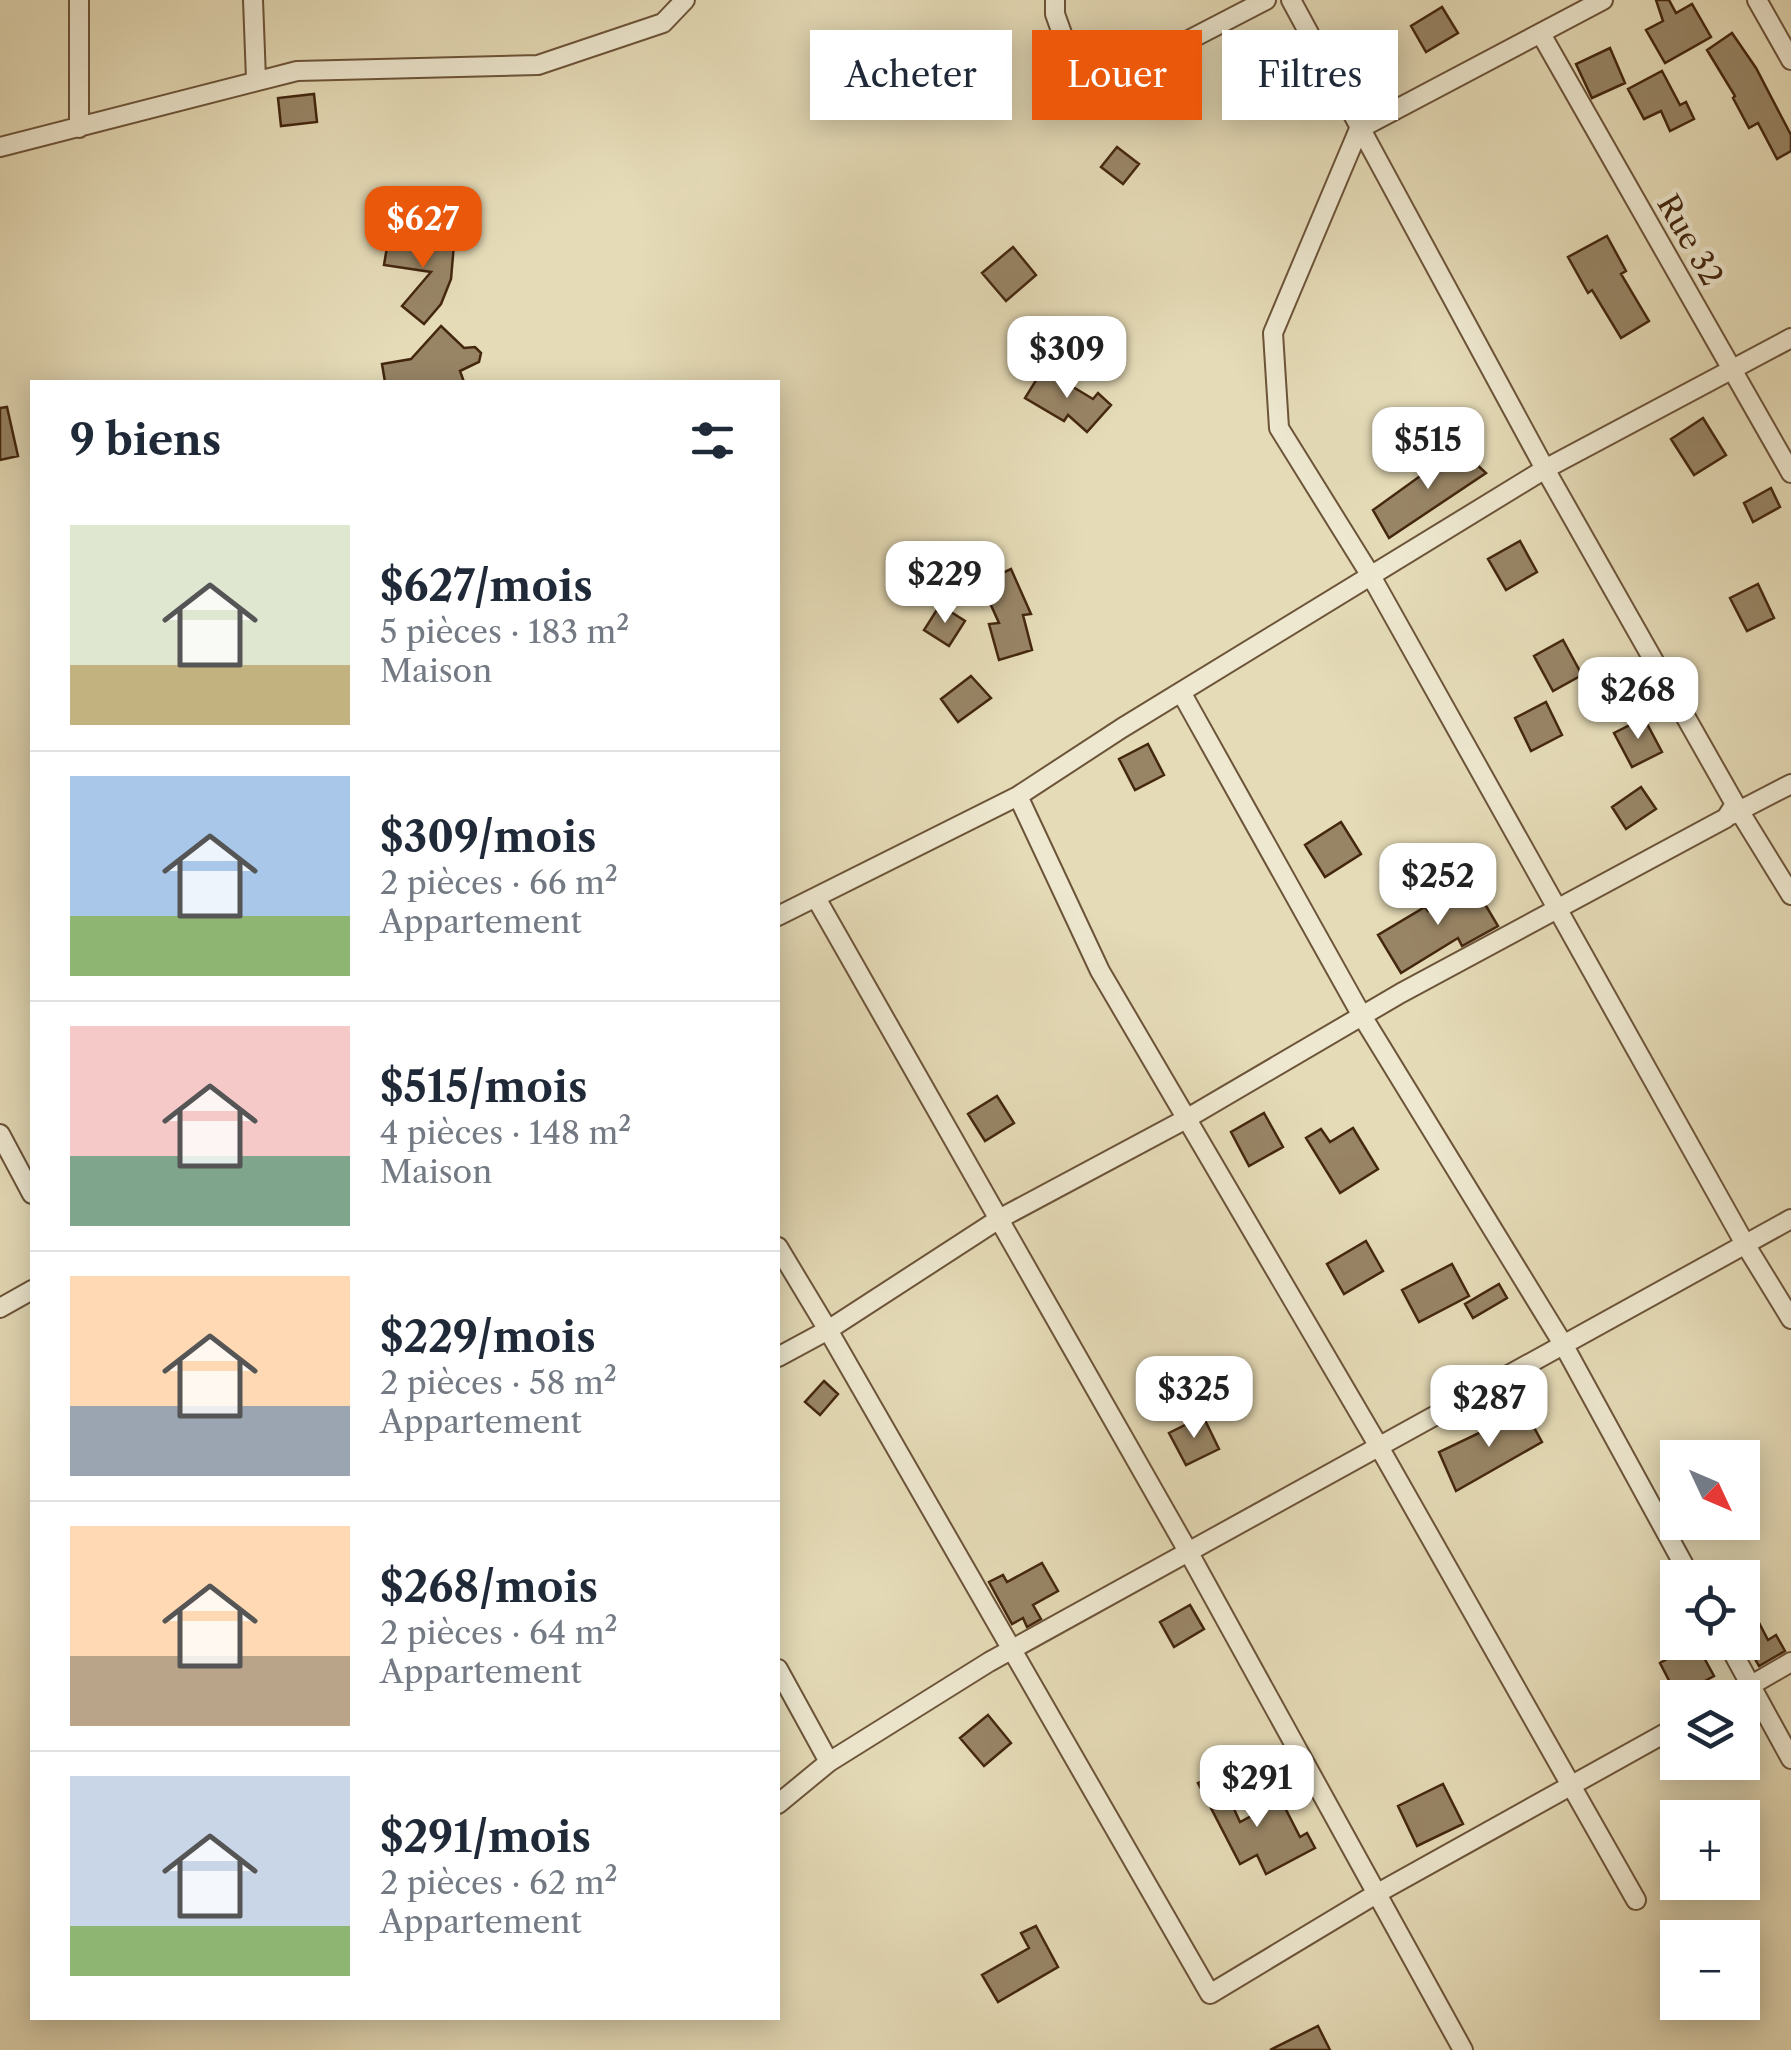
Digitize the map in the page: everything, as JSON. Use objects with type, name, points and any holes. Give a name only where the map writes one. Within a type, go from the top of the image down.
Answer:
[{"type":"street","points":[[79,0],[79,128]]},
{"type":"street","points":[[253,0],[256,79]]},
{"type":"street","points":[[0,146],[297,71],[538,65],[663,23],[685,0]]},
{"type":"street","points":[[1055,0],[1055,14],[1070,53],[1130,70],[1266,0]]},
{"type":"street","points":[[1291,0],[1733,811],[1791,895]]},
{"type":"street","points":[[1603,0],[1359,129],[1273,332],[1279,428],[1371,576],[1791,1320]]},
{"type":"street","points":[[1757,0],[1791,60]]},
{"type":"street","name":"Rue 32","points":[[1542,34],[1791,474]]},
{"type":"street","points":[[780,915],[1018,796],[1546,469],[1791,338]]},
{"type":"street","points":[[1181,692],[1362,1016],[1563,1344],[1681,1560]]},
{"type":"street","points":[[780,1355],[828,1330],[999,1220],[1733,811],[1791,784]]},
{"type":"street","points":[[1018,796],[1100,971],[1378,1446],[1636,1900]]},
{"type":"street","points":[[816,898],[1189,1553],[1463,2050]]},
{"type":"street","points":[[0,1134],[30,1190]]},
{"type":"street","points":[[780,1802],[829,1762],[1010,1651],[1791,1219]]},
{"type":"street","points":[[780,1250],[1210,1994],[1376,1894],[1660,1736]]},
{"type":"street","points":[[0,1308],[30,1291]]},
{"type":"street","points":[[1760,1681],[1791,1662]]},
{"type":"street","points":[[780,1673],[829,1762]]},
{"type":"street","points":[[1760,1702],[1791,1759]]},
{"type":"building","points":[[1656,0],[1669,0],[1676,13],[1692,4],[1711,37],[1665,63],[1646,30],[1663,21]]},
{"type":"building","points":[[1442,7],[1458,33],[1426,52],[1411,26]]},
{"type":"building","points":[[1732,33],[1756,68],[1791,135],[1791,151],[1777,159],[1758,123],[1749,128],[1707,50]]},
{"type":"building","points":[[1610,48],[1625,83],[1592,98],[1576,64]]},
{"type":"building","points":[[1662,71],[1680,105],[1686,102],[1694,119],[1670,131],[1661,111],[1644,119],[1628,89]]},
{"type":"building","points":[[314,94],[317,122],[281,126],[278,98]]},
{"type":"building","points":[[1117,147],[1139,164],[1123,184],[1101,167]]},
{"type":"building","points":[[389,235],[454,244],[451,279],[441,304],[424,324],[402,306],[431,272],[384,265]]},
{"type":"building","points":[[1607,236],[1626,271],[1621,274],[1649,321],[1621,338],[1568,257]]},
{"type":"building","points":[[1013,247],[1036,275],[1006,301],[982,273]]},
{"type":"building","points":[[441,326],[464,348],[475,347],[481,353],[479,362],[460,371],[463,380],[385,380],[382,364],[411,359]]},
{"type":"building","points":[[1043,369],[1093,399],[1098,393],[1111,405],[1087,432],[1068,415],[1064,421],[1025,398]]},
{"type":"building","points":[[7,407],[18,456],[0,460],[0,408]]},
{"type":"building","points":[[1703,418],[1726,455],[1694,475],[1671,439]]},
{"type":"building","points":[[1459,448],[1486,473],[1389,538],[1373,510]]},
{"type":"building","points":[[1771,488],[1780,507],[1753,522],[1744,503]]},
{"type":"building","points":[[1520,541],[1537,572],[1506,590],[1488,559]]},
{"type":"building","points":[[1011,569],[1031,614],[1023,615],[1032,650],[999,660],[989,624],[999,623],[981,583]]},
{"type":"building","points":[[1758,584],[1774,618],[1747,631],[1730,598]]},
{"type":"building","points":[[940,605],[965,621],[949,646],[924,630]]},
{"type":"building","points":[[1563,640],[1582,675],[1553,691],[1534,656]]},
{"type":"building","points":[[971,676],[991,698],[958,722],[941,699]]},
{"type":"building","points":[[1546,702],[1562,735],[1531,751],[1515,718]]},
{"type":"building","points":[[1644,718],[1662,752],[1632,767],[1614,733]]},
{"type":"building","points":[[1148,744],[1164,775],[1135,790],[1119,759]]},
{"type":"building","points":[[1641,787],[1656,809],[1626,829],[1612,807]]},
{"type":"building","points":[[1341,822],[1361,854],[1325,877],[1305,845]]},
{"type":"building","points":[[1473,884],[1498,926],[1462,946],[1458,938],[1401,973],[1378,935]]},
{"type":"building","points":[[997,1096],[1014,1123],[985,1141],[968,1114]]},
{"type":"building","points":[[1264,1113],[1283,1147],[1249,1166],[1231,1132]]},
{"type":"building","points":[[1353,1128],[1378,1169],[1340,1193],[1306,1138],[1321,1129],[1330,1142]]},
{"type":"building","points":[[1366,1241],[1383,1271],[1344,1294],[1327,1264]]},
{"type":"building","points":[[1452,1264],[1469,1296],[1419,1322],[1402,1290]]},
{"type":"building","points":[[1499,1284],[1507,1298],[1473,1318],[1465,1304]]},
{"type":"building","points":[[824,1381],[838,1394],[820,1415],[805,1402]]},
{"type":"building","points":[[1525,1411],[1542,1442],[1456,1491],[1439,1452],[1481,1432],[1482,1435]]},
{"type":"building","points":[[1203,1416],[1219,1449],[1186,1465],[1169,1433]]},
{"type":"building","points":[[1042,1563],[1058,1591],[1033,1605],[1041,1619],[1027,1627],[1023,1618],[1012,1624],[989,1582],[1003,1575],[1007,1582]]},
{"type":"building","points":[[1190,1605],[1204,1629],[1174,1647],[1160,1622]]},
{"type":"building","points":[[1760,1625],[1768,1640],[1776,1635],[1785,1651],[1759,1666],[1756,1660],[1760,1660]]},
{"type":"building","points":[[1705,1660],[1714,1676],[1707,1680],[1669,1680],[1660,1663]]},
{"type":"building","points":[[988,1715],[1011,1743],[984,1766],[960,1738]]},
{"type":"building","points":[[1218,1774],[1240,1822],[1281,1800],[1300,1837],[1307,1833],[1315,1848],[1266,1874],[1257,1855],[1240,1864],[1198,1783]]},
{"type":"building","points":[[1443,1784],[1463,1824],[1417,1846],[1398,1806]]},
{"type":"building","points":[[1036,1926],[1058,1967],[998,2002],[982,1975],[1029,1948],[1021,1933]]},
{"type":"building","points":[[1318,2026],[1330,2050],[1270,2050]]}]
